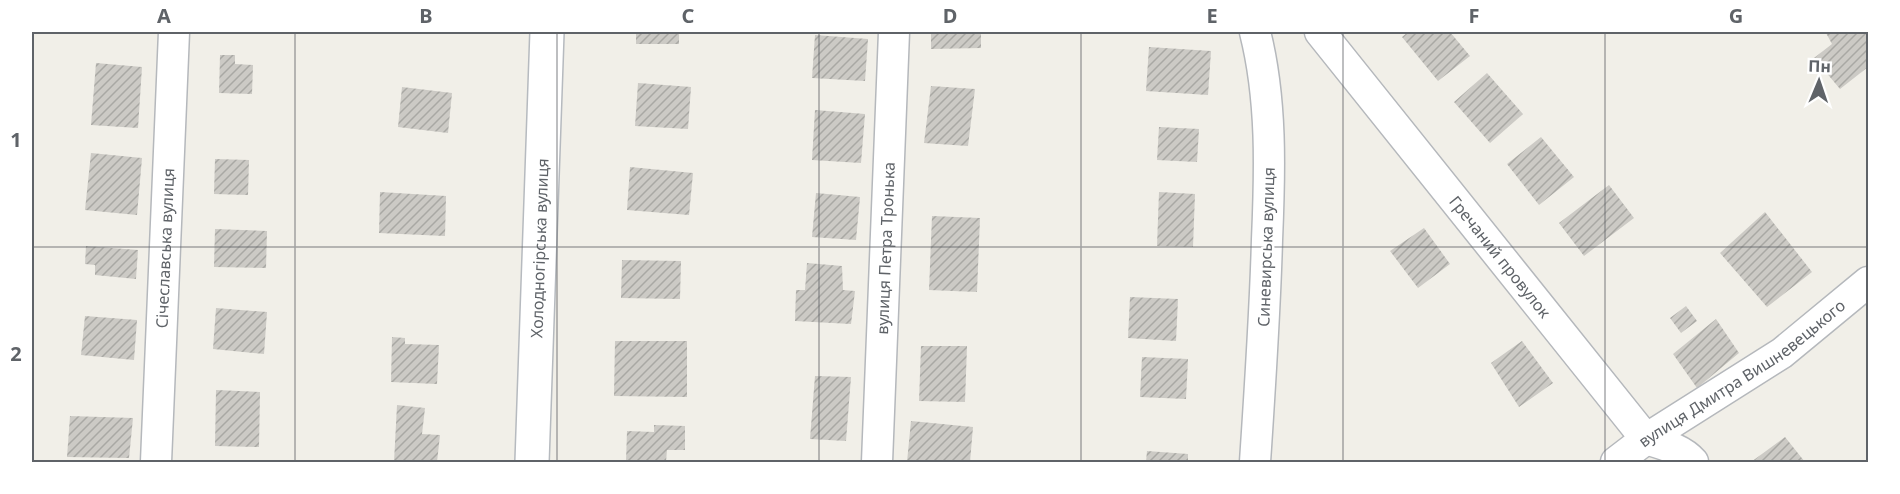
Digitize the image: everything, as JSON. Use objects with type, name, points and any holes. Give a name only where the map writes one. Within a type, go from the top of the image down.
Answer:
[{"type":"main road","name":"Холодногірська вулиця","points":[[532,462],[547,32]]},
{"type":"street","name":"Січеславська вулиця","points":[[156,462],[174,32]]},
{"type":"street","name":"вулиця Петра Тронька","points":[[877,462],[894,32]]},
{"type":"street","name":"Синевирська вулиця","points":[[1255,32],[1264,91],[1270,171],[1265,313],[1255,462]]},
{"type":"street","name":"Гречаний провулок","points":[[1320,32],[1646,439]]},
{"type":"street","name":"вулиця Дмитра Вишневецького","points":[[1616,462],[1646,439],[1782,353],[1869,282]]},
{"type":"street","points":[[1646,439],[1668,446],[1693,462]]},
{"type":"building","points":[[636,32],[679,32],[679,44],[636,44]]},
{"type":"building","points":[[931,32],[981,32],[981,48],[931,49]]},
{"type":"building","points":[[1408,32],[1450,32],[1470,56],[1438,81],[1402,37]]},
{"type":"building","points":[[1866,32],[1868,35],[1868,67],[1840,89],[1814,58],[1832,44],[1826,33]]},
{"type":"building","points":[[815,35],[868,39],[865,81],[812,78]]},
{"type":"building","points":[[1149,47],[1211,51],[1208,95],[1146,91]]},
{"type":"building","points":[[220,55],[235,55],[235,64],[253,65],[252,94],[219,93]]},
{"type":"building","points":[[96,63],[142,67],[138,128],[91,125]]},
{"type":"building","points":[[1487,73],[1523,114],[1490,143],[1454,102]]},
{"type":"building","points":[[638,83],[691,87],[688,129],[635,126]]},
{"type":"building","points":[[931,86],[975,89],[968,146],[924,143]]},
{"type":"building","points":[[402,87],[452,93],[448,133],[398,127]]},
{"type":"building","points":[[815,110],[865,114],[861,163],[812,160]]},
{"type":"building","points":[[1159,127],[1199,129],[1197,162],[1157,160]]},
{"type":"building","points":[[1541,137],[1574,177],[1539,205],[1507,164]]},
{"type":"building","points":[[91,153],[142,158],[137,215],[85,210]]},
{"type":"building","points":[[215,159],[249,160],[248,195],[214,194]]},
{"type":"building","points":[[630,167],[693,173],[689,215],[627,210]]},
{"type":"building","points":[[1609,185],[1634,218],[1584,256],[1559,223]]},
{"type":"building","points":[[380,192],[446,196],[445,236],[379,233]]},
{"type":"building","points":[[1159,192],[1195,194],[1193,247],[1157,246]]},
{"type":"building","points":[[816,193],[860,197],[856,240],[812,237]]},
{"type":"building","points":[[1765,212],[1812,272],[1767,307],[1720,253]]},
{"type":"building","points":[[932,216],[980,218],[977,292],[929,290]]},
{"type":"building","points":[[1424,228],[1450,264],[1418,288],[1390,251]]},
{"type":"building","points":[[215,229],[267,231],[266,268],[214,267]]},
{"type":"building","points":[[86,246],[138,250],[136,279],[95,275],[95,265],[85,264]]},
{"type":"building","points":[[622,260],[681,261],[680,299],[621,298]]},
{"type":"building","points":[[807,263],[842,266],[843,290],[855,291],[851,324],[795,321],[796,290],[805,290]]},
{"type":"building","points":[[1130,297],[1178,299],[1176,341],[1128,338]]},
{"type":"building","points":[[1686,306],[1697,321],[1681,333],[1670,318]]},
{"type":"building","points":[[216,308],[267,312],[264,354],[213,349]]},
{"type":"building","points":[[85,316],[137,320],[134,360],[81,355]]},
{"type":"building","points":[[1716,319],[1739,353],[1697,388],[1673,354]]},
{"type":"building","points":[[392,337],[405,338],[405,344],[439,345],[437,384],[391,382]]},
{"type":"building","points":[[615,341],[687,341],[687,397],[614,396]]},
{"type":"building","points":[[1522,341],[1553,383],[1519,407],[1491,363]]},
{"type":"building","points":[[921,346],[967,346],[965,402],[919,401]]},
{"type":"building","points":[[1142,357],[1188,359],[1186,399],[1140,397]]},
{"type":"building","points":[[815,376],[851,377],[846,441],[810,439]]},
{"type":"building","points":[[216,390],[260,392],[259,447],[215,446]]},
{"type":"building","points":[[397,405],[425,408],[422,434],[440,435],[437,462],[394,462]]},
{"type":"building","points":[[70,416],[133,418],[129,458],[67,457]]},
{"type":"building","points":[[911,421],[973,427],[970,462],[907,462]]},
{"type":"building","points":[[654,425],[685,426],[685,450],[667,450],[666,462],[626,462],[627,431],[654,432]]},
{"type":"building","points":[[1785,437],[1805,462],[1751,462]]},
{"type":"building","points":[[1147,451],[1188,454],[1188,462],[1146,462]]}]
